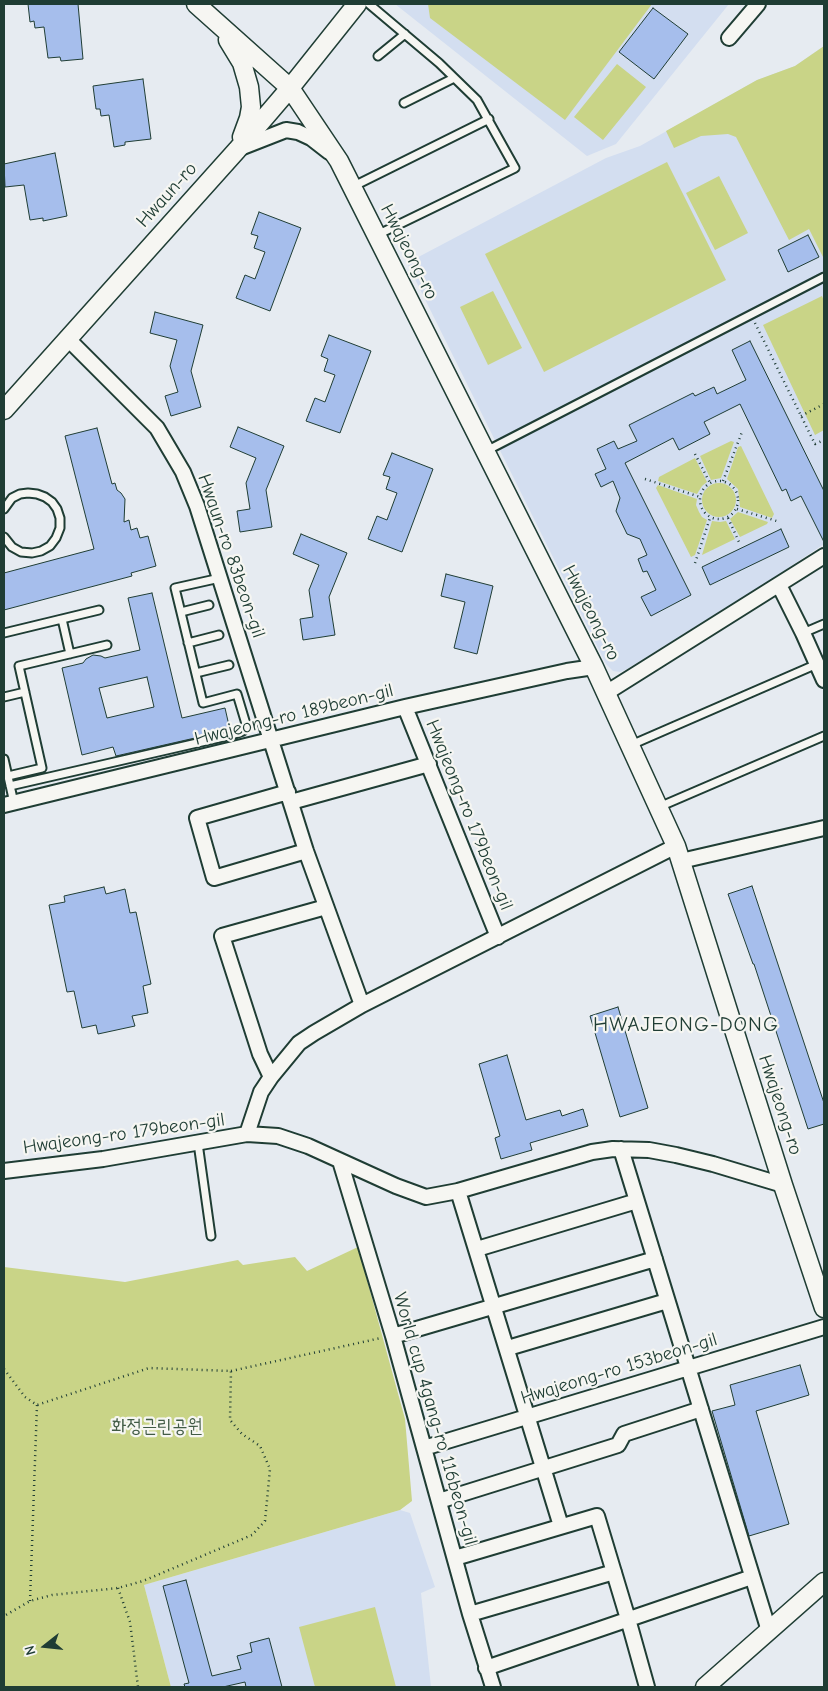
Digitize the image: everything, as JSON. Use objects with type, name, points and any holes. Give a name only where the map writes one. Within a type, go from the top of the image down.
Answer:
[{"type":"street","name":"Hwajeong-ro","points":[[196,4],[290,88],[339,161],[594,667],[679,854],[783,1185],[824,1308]]},
{"type":"street","name":"Hwaun-ro","points":[[4,410],[237,150],[358,4]]},
{"type":"street","points":[[729,38],[758,4]]},
{"type":"street","points":[[217,23],[242,63],[250,87],[251,107],[249,118],[237,150]]},
{"type":"street","points":[[237,150],[286,130],[298,132],[311,138],[339,161]]},
{"type":"street","name":"Hwaun-ro 83beon-gil","points":[[67,338],[157,428],[183,472],[197,506],[306,851],[362,1005]]},
{"type":"street","points":[[606,693],[824,556]]},
{"type":"street","points":[[779,585],[824,680]]},
{"type":"street","name":"Hwajeong-ro 189beon-gil","points":[[9,804],[405,707],[567,671],[594,667]]},
{"type":"street","name":"Hwajeong-ro 179beon-gil","points":[[405,707],[498,937]]},
{"type":"street","points":[[306,851],[214,878],[197,818],[429,764]]},
{"type":"street","name":"Hwajeong-ro 179beon-gil","points":[[4,1171],[103,1158],[247,1134],[262,1092],[271,1077],[299,1043],[362,1005],[498,937],[679,854],[824,828]]},
{"type":"street","points":[[271,1077],[260,1054],[222,936],[326,907]]},
{"type":"street","points":[[247,1134],[278,1136],[308,1146],[396,1186],[426,1197],[458,1191],[592,1152],[620,1149],[649,1150],[676,1155],[714,1164],[783,1185]]},
{"type":"street","points":[[620,1149],[769,1631]]},
{"type":"street","name":"World cup 4gang-ro 116beon-gil","points":[[340,1161],[393,1336],[470,1614],[493,1687]]},
{"type":"street","points":[[458,1191],[508,1348],[561,1526]]},
{"type":"street","points":[[477,1250],[636,1200]]},
{"type":"street","points":[[393,1336],[654,1259]]},
{"type":"street","points":[[508,1348],[668,1301]]},
{"type":"street","name":"Hwajeong-ro 153beon-gil","points":[[424,1448],[824,1327]]},
{"type":"street","points":[[439,1501],[618,1445],[624,1434],[700,1408]]},
{"type":"street","points":[[455,1558],[597,1516],[647,1687]]},
{"type":"street","points":[[470,1614],[614,1572]]},
{"type":"street","points":[[486,1668],[628,1618],[752,1578]]},
{"type":"street","points":[[704,1687],[824,1582]]},
{"type":"lane","points":[[369,4],[477,100],[515,168],[376,235]]},
{"type":"lane","points":[[378,56],[405,34]]},
{"type":"lane","points":[[404,103],[454,78]]},
{"type":"lane","points":[[352,187],[489,119]]},
{"type":"lane","points":[[486,451],[824,277]]},
{"type":"lane","points":[[4,509],[12,498],[20,494],[37,494],[45,497],[57,509],[60,518],[60,528],[50,546],[42,551],[32,553],[22,552],[12,547],[4,537]]},
{"type":"lane","points":[[10,786],[232,736],[243,731],[246,724],[237,694],[203,703],[174,588],[220,578]]},
{"type":"lane","points":[[181,612],[209,605]]},
{"type":"lane","points":[[4,633],[99,610]]},
{"type":"lane","points":[[62,619],[70,654]]},
{"type":"lane","points":[[803,633],[824,624]]},
{"type":"lane","points":[[188,643],[219,635]]},
{"type":"lane","points":[[8,776],[42,768],[19,666],[107,646]]},
{"type":"lane","points":[[631,746],[817,664]]},
{"type":"lane","points":[[196,673],[229,665]]},
{"type":"lane","points":[[4,697],[25,692]]},
{"type":"lane","points":[[659,807],[824,736]]},
{"type":"lane","points":[[4,759],[10,786],[9,804]]},
{"type":"lane","points":[[198,1143],[211,1236]]},
{"type":"path","points":[[751,314],[815,444],[824,440]]},
{"type":"path","points":[[801,416],[824,404]]},
{"type":"path","points":[[723,481],[742,432]]},
{"type":"path","points":[[695,454],[710,482]]},
{"type":"path","points":[[645,479],[700,497]]},
{"type":"path","points":[[723,481],[729,483],[736,492],[738,497],[736,508],[728,518],[719,520],[710,518],[701,509],[701,491],[710,482],[723,481]]},
{"type":"path","points":[[736,508],[780,522]]},
{"type":"path","points":[[695,564],[710,518]]},
{"type":"path","points":[[728,518],[739,542]]},
{"type":"path","points":[[38,1405],[149,1368],[231,1371],[393,1336]]},
{"type":"path","points":[[4,1369],[25,1397],[38,1405]]},
{"type":"path","points":[[4,1616],[30,1600],[52,1595],[118,1588],[143,1581],[252,1535],[265,1521],[270,1469],[260,1446],[242,1434],[230,1420],[231,1371]]},
{"type":"path","points":[[30,1600],[38,1405]]},
{"type":"path","points":[[118,1588],[130,1622],[138,1687]]},
{"type":"shaded area","points":[[395,4],[729,4],[616,144],[587,156]]},
{"type":"shaded area","points":[[824,46],[824,544],[764,584],[627,669],[620,672],[613,671],[606,664],[407,263],[606,158],[640,146],[757,80],[795,66]]},
{"type":"shaded area","points":[[400,1510],[410,1513],[435,1587],[421,1593],[431,1687],[171,1687],[144,1585]]},
{"type":"green space","points":[[428,4],[652,4],[565,120],[430,18]]},
{"type":"green space","points":[[824,46],[824,259],[809,229],[789,240],[736,137],[728,134],[701,136],[674,148],[666,131],[757,80],[795,66]]},
{"type":"green space","points":[[617,64],[646,87],[603,140],[574,117]]},
{"type":"green space","points":[[667,162],[726,280],[544,372],[485,254]]},
{"type":"green space","points":[[719,176],[748,233],[715,250],[686,193]]},
{"type":"green space","points":[[493,291],[522,348],[488,365],[460,307]]},
{"type":"green space","points":[[822,296],[824,301],[824,430],[815,435],[763,325]]},
{"type":"green space","points":[[731,441],[734,442],[721,478],[711,480],[700,456]]},
{"type":"green space","points":[[741,446],[774,514],[772,518],[740,507],[738,489],[727,479],[738,447]]},
{"type":"green space","points":[[695,458],[707,482],[697,494],[658,481],[659,477]]},
{"type":"green space","points":[[719,483],[731,488],[736,500],[731,512],[719,517],[707,512],[702,500],[707,488]]},
{"type":"green space","points":[[658,485],[697,499],[696,505],[699,512],[707,520],[695,555],[691,557],[656,488]]},
{"type":"green space","points":[[738,512],[768,522],[740,537],[730,519]]},
{"type":"green space","points":[[712,521],[726,521],[735,539],[702,555]]},
{"type":"green space","name":"화정근린공원","points":[[358,1247],[405,1419],[412,1501],[400,1510],[144,1585],[171,1687],[4,1687],[4,1267],[125,1282],[238,1260],[243,1265],[295,1257],[307,1271]]},
{"type":"green space","points":[[375,1607],[396,1687],[315,1687],[299,1627]]},
{"type":"building","points":[[28,4],[78,4],[83,59],[61,61],[60,57],[48,58],[44,27],[35,28],[34,21],[30,22]]},
{"type":"building","points":[[653,8],[688,34],[654,79],[619,52]]},
{"type":"building","points":[[143,79],[151,139],[125,142],[125,145],[114,147],[109,115],[101,116],[100,109],[96,109],[93,86]]},
{"type":"building","points":[[55,153],[67,216],[43,221],[43,218],[30,220],[24,185],[5,187],[4,164]]},
{"type":"building","points":[[259,212],[301,228],[270,311],[236,298],[245,275],[255,279],[265,252],[254,248],[258,236],[251,234]]},
{"type":"building","points":[[808,235],[819,257],[788,272],[778,250]]},
{"type":"building","points":[[155,312],[203,325],[191,371],[201,407],[171,416],[165,396],[178,392],[170,366],[177,340],[150,333]]},
{"type":"building","points":[[329,335],[371,351],[340,433],[306,421],[315,398],[325,402],[335,375],[324,371],[328,359],[321,356]]},
{"type":"building","points":[[750,341],[824,491],[824,542],[801,496],[791,501],[786,489],[782,491],[740,404],[704,422],[710,434],[679,450],[673,438],[625,463],[691,595],[651,616],[641,597],[656,590],[647,571],[643,572],[638,559],[647,555],[640,539],[627,534],[616,511],[620,498],[613,481],[601,487],[595,474],[606,469],[597,449],[614,441],[618,449],[637,441],[629,425],[693,393],[695,396],[714,387],[717,394],[746,380],[732,350]]},
{"type":"building","points":[[238,427],[284,446],[266,490],[272,527],[240,532],[237,511],[250,509],[246,483],[256,458],[230,447]]},
{"type":"building","points":[[97,428],[112,484],[115,483],[117,490],[125,499],[124,522],[129,520],[131,530],[137,528],[140,538],[148,536],[156,566],[131,573],[132,576],[4,610],[4,573],[94,549],[65,436]]},
{"type":"building","points":[[392,453],[433,469],[402,552],[368,539],[377,516],[387,520],[397,493],[386,489],[390,477],[383,475]]},
{"type":"building","points":[[781,529],[789,547],[710,585],[702,567]]},
{"type":"building","points":[[301,534],[347,553],[329,597],[335,635],[303,640],[300,619],[313,617],[309,590],[319,565],[293,554]]},
{"type":"building","points":[[446,574],[493,586],[477,654],[454,648],[465,602],[441,596]]},
{"type":"building","points":[[152,593],[182,718],[225,708],[230,730],[116,756],[113,747],[82,755],[62,668],[83,663],[93,655],[105,658],[140,650],[128,598]],"holes":[[[147,677],[154,707],[107,718],[99,688]]]},
{"type":"building","points":[[752,886],[824,1103],[824,1124],[808,1129],[754,964],[728,894]]},
{"type":"building","points":[[104,887],[106,894],[125,889],[130,913],[136,912],[151,984],[143,986],[148,1013],[132,1016],[135,1026],[98,1034],[96,1025],[82,1028],[74,991],[67,992],[49,905],[65,902],[64,896]]},
{"type":"building","points":[[618,1007],[648,1108],[620,1117],[590,1016]]},
{"type":"building","points":[[507,1055],[526,1120],[560,1110],[562,1116],[583,1109],[588,1126],[530,1143],[532,1150],[501,1159],[495,1138],[500,1136],[479,1064]]},
{"type":"building","points":[[800,1365],[809,1395],[756,1411],[789,1524],[749,1536],[712,1411],[735,1405],[730,1385]]},
{"type":"building","points":[[186,1580],[212,1676],[241,1669],[237,1656],[252,1652],[250,1643],[269,1638],[282,1687],[246,1687],[245,1682],[223,1687],[185,1687],[184,1684],[189,1683],[163,1586]]},
{"type":"district","name":"HWAJEONG-DONG","points":[[686,1025]]}]
